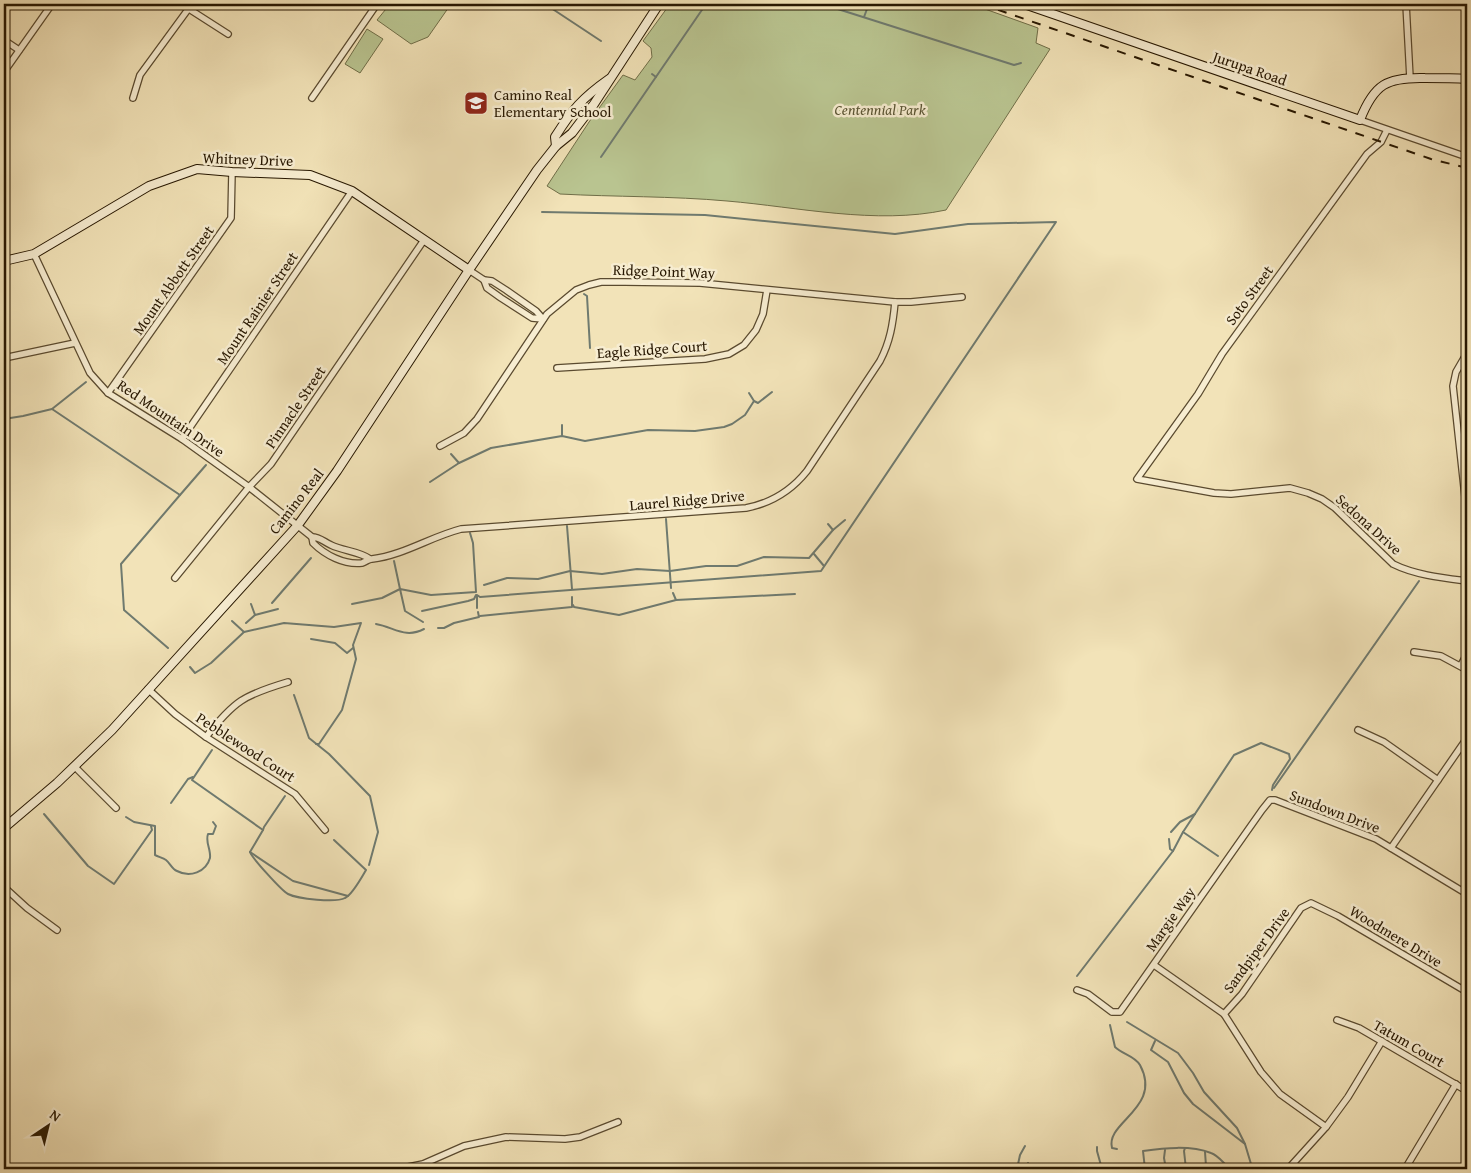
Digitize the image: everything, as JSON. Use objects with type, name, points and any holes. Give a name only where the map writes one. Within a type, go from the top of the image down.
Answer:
[{"type":"main road","name":"Camino Real","points":[[4,828],[75,767],[112,730],[298,525],[337,471],[537,170],[556,146],[577,127],[594,104],[659,4]]},
{"type":"main road","name":"Jurupa Road","points":[[1024,4],[1360,120]]},
{"type":"main road","name":"Camino Real","points":[[556,146],[555,137],[578,103],[610,78]]},
{"type":"main road","points":[[1360,120],[1371,98],[1379,89],[1392,80],[1410,78],[1467,79]]},
{"type":"main road","name":"Whitney Drive","points":[[4,261],[34,254],[149,186],[197,170],[310,175],[352,191],[469,270]]},
{"type":"street","points":[[4,72],[52,4]]},
{"type":"street","points":[[312,98],[377,4]]},
{"type":"street","points":[[1406,4],[1410,78]]},
{"type":"street","points":[[133,98],[140,76],[190,6],[228,34]]},
{"type":"street","points":[[4,40],[19,50]]},
{"type":"street","name":"Jurupa Road","points":[[1360,120],[1467,157]]},
{"type":"street","name":"Soto Street","points":[[1137,479],[1198,394],[1227,347],[1368,154],[1382,142],[1388,130]]},
{"type":"street","name":"Mount Abbott Street","points":[[108,393],[231,218],[232,172]]},
{"type":"street","name":"Mount Rainier Street","points":[[182,440],[352,191]]},
{"type":"street","name":"Pinnacle Street","points":[[175,578],[249,487],[271,464],[424,240]]},
{"type":"street","name":"Red Mountain Drive","points":[[34,254],[90,372],[108,393],[182,440],[249,487],[298,525]]},
{"type":"street","name":"Whitney Drive","points":[[469,270],[484,280],[492,281],[506,290],[536,311],[543,319]]},
{"type":"street","name":"Whitney Drive","points":[[484,280],[487,288],[501,298],[532,318],[543,319]]},
{"type":"street","name":"Ridge Point Way","points":[[440,446],[464,433],[477,419],[543,319],[553,308],[576,290],[601,282],[692,283],[895,302],[916,302],[962,296]]},
{"type":"street","points":[[501,298],[506,290]]},
{"type":"street","name":"Eagle Ridge Court","points":[[557,368],[705,359],[729,354],[744,345],[756,330],[763,314],[767,290]]},
{"type":"street","name":"Laurel Ridge Drive","points":[[298,525],[312,537],[313,543],[332,557],[345,562],[364,563],[370,559],[390,557],[439,535],[461,529],[746,508],[762,505],[776,499],[797,483],[807,471],[880,361],[891,335],[895,302]]},
{"type":"street","points":[[4,358],[75,342]]},
{"type":"street","points":[[1467,354],[1456,372],[1453,386],[1467,515]]},
{"type":"street","name":"Sedona Drive","points":[[1137,479],[1214,493],[1231,494],[1290,488],[1308,493],[1322,499],[1335,508],[1393,564],[1422,573],[1467,581]]},
{"type":"street","name":"Laurel Ridge Drive","points":[[312,537],[318,537],[332,546],[364,555],[370,559]]},
{"type":"street","points":[[345,562],[346,551]]},
{"type":"street","points":[[1414,652],[1441,656],[1467,670]]},
{"type":"street","points":[[1461,666],[1467,654]]},
{"type":"street","points":[[206,737],[223,716],[244,698],[258,691],[288,682]]},
{"type":"street","name":"Pebblewood Court","points":[[148,690],[175,714],[206,737],[295,794],[325,830]]},
{"type":"street","points":[[1358,730],[1384,742],[1438,780]]},
{"type":"street","points":[[1391,848],[1467,738]]},
{"type":"street","points":[[75,767],[116,808]]},
{"type":"street","name":"Sundown Drive","points":[[1270,800],[1275,800],[1367,834],[1467,894]]},
{"type":"street","name":"Margie Way","points":[[1077,990],[1088,994],[1112,1012],[1120,1012],[1270,800]]},
{"type":"street","points":[[4,887],[26,908],[57,930]]},
{"type":"street","name":"Woodmere Drive","points":[[1312,903],[1338,916],[1467,992]]},
{"type":"street","name":"Sandpiper Drive","points":[[1224,1014],[1242,994],[1301,908],[1312,903]]},
{"type":"street","points":[[1154,965],[1224,1014],[1261,1072],[1280,1094],[1326,1126]]},
{"type":"street","name":"Tatum Court","points":[[1337,1020],[1359,1028],[1467,1091]]},
{"type":"street","points":[[1288,1169],[1326,1126],[1348,1097],[1382,1041]]},
{"type":"street","points":[[1405,1169],[1456,1084]]},
{"type":"street","points":[[398,1169],[423,1164],[464,1146],[506,1137],[565,1139],[580,1137],[618,1122]]},
{"type":"street","points":[[338,1169],[360,1169]]},
{"type":"green space","points":[[390,4],[451,4],[428,37],[411,44],[377,20]]},
{"type":"green space","name":"Centennial Park","points":[[670,4],[971,4],[1038,28],[1036,43],[1050,49],[946,210],[892,216],[865,215],[706,199],[560,194],[547,186],[589,122],[623,75],[635,80],[652,57],[651,48],[643,41]]},
{"type":"green space","points":[[367,29],[383,39],[360,73],[345,64]]},
{"type":"waterway","points":[[545,4],[601,41]]},
{"type":"waterway","points":[[601,157],[706,4]]},
{"type":"waterway","points":[[822,4],[1014,65],[1021,63]]},
{"type":"waterway","points":[[864,17],[867,9]]},
{"type":"waterway","points":[[652,74],[656,77]]},
{"type":"waterway","points":[[477,608],[477,595],[480,597],[821,571],[1056,222],[968,224],[895,234],[705,215],[542,212]]},
{"type":"waterway","points":[[584,294],[587,296],[590,348]]},
{"type":"waterway","points":[[4,419],[52,409],[86,382]]},
{"type":"waterway","points":[[459,463],[491,448],[562,436],[585,441],[648,430],[695,431],[724,427],[745,415],[754,401],[758,403],[772,392]]},
{"type":"waterway","points":[[749,393],[754,401]]},
{"type":"waterway","points":[[52,409],[180,495],[206,465]]},
{"type":"waterway","points":[[562,425],[562,435]]},
{"type":"waterway","points":[[430,482],[459,463],[451,454]]},
{"type":"waterway","points":[[168,648],[124,610],[121,564],[180,495]]},
{"type":"waterway","points":[[666,519],[671,588]]},
{"type":"waterway","points":[[484,585],[507,578],[538,579],[570,571],[602,574],[637,569],[670,571],[706,566],[737,566],[764,557],[809,558],[833,530],[845,520]]},
{"type":"waterway","points":[[828,524],[833,530]]},
{"type":"waterway","points":[[567,526],[572,589]]},
{"type":"waterway","points":[[423,622],[405,611],[400,589],[431,595],[476,592],[473,543],[470,533]]},
{"type":"waterway","points":[[814,554],[824,566]]},
{"type":"waterway","points":[[272,603],[311,558]]},
{"type":"waterway","points":[[352,604],[382,598],[400,589],[394,561]]},
{"type":"waterway","points":[[1274,788],[1419,581]]},
{"type":"waterway","points":[[673,593],[676,600]]},
{"type":"waterway","points":[[573,605],[574,607],[619,615],[676,600],[795,594]]},
{"type":"waterway","points":[[422,611],[468,601],[474,599],[476,595]]},
{"type":"waterway","points":[[480,616],[572,607],[572,597]]},
{"type":"waterway","points":[[251,604],[255,615],[278,609]]},
{"type":"waterway","points":[[438,628],[444,628],[454,623],[479,617],[478,612]]},
{"type":"waterway","points":[[246,623],[255,615]]},
{"type":"waterway","points":[[232,621],[244,632]]},
{"type":"waterway","points":[[190,667],[195,673],[211,663],[244,632],[284,623],[334,627],[361,623],[353,645],[356,659],[342,710],[319,744],[316,744]]},
{"type":"waterway","points":[[376,624],[405,633],[424,629]]},
{"type":"waterway","points":[[311,639],[335,643],[347,653],[353,648]]},
{"type":"waterway","points":[[294,695],[309,738],[329,754],[370,796],[378,832],[369,865]]},
{"type":"waterway","points":[[1218,856],[1183,832],[1234,755],[1261,743],[1289,754],[1290,759],[1273,785],[1272,790]]},
{"type":"waterway","points":[[212,750],[192,780],[263,830],[250,852],[293,881],[348,896]]},
{"type":"waterway","points":[[171,803],[188,779],[193,777]]},
{"type":"waterway","points":[[263,830],[285,796]]},
{"type":"waterway","points":[[44,814],[88,866],[114,884],[152,830],[151,826]]},
{"type":"waterway","points":[[1171,832],[1180,822],[1195,814]]},
{"type":"waterway","points":[[126,817],[134,822],[155,826],[155,855],[166,860],[175,870],[187,874],[201,870],[208,863],[210,855],[207,837],[208,834],[213,834],[216,826],[213,822]]},
{"type":"waterway","points":[[1077,976],[1173,851],[1183,832]]},
{"type":"waterway","points":[[1169,839],[1170,849],[1173,851]]},
{"type":"waterway","points":[[250,852],[256,861],[288,894],[317,900],[334,900],[345,898],[351,893],[366,870],[334,840]]},
{"type":"waterway","points":[[1127,1022],[1178,1053],[1204,1092],[1237,1128],[1245,1144],[1251,1164],[1268,1169]]},
{"type":"waterway","points":[[1110,1025],[1115,1047],[1138,1062],[1145,1080],[1144,1092],[1139,1103],[1112,1139],[1112,1148],[1117,1149]]},
{"type":"waterway","points":[[1155,1041],[1151,1050],[1168,1062],[1184,1093],[1193,1104],[1245,1144]]},
{"type":"waterway","points":[[1017,1169],[1020,1155],[1025,1146]]},
{"type":"waterway","points":[[1097,1147],[1102,1169]]},
{"type":"waterway","points":[[1145,1169],[1143,1151],[1168,1148],[1203,1150],[1215,1155],[1226,1165]]},
{"type":"waterway","points":[[1185,1148],[1186,1169]]},
{"type":"waterway","points":[[1165,1150],[1166,1169]]},
{"type":"waterway","points":[[1205,1152],[1206,1166]]},
{"type":"waterway","points":[[1027,1169],[1028,1163]]},
{"type":"railway","points":[[981,4],[1431,159],[1467,168]]},
{"type":"place","name":"Camino Real Elementary School","points":[[476,103]]}]
